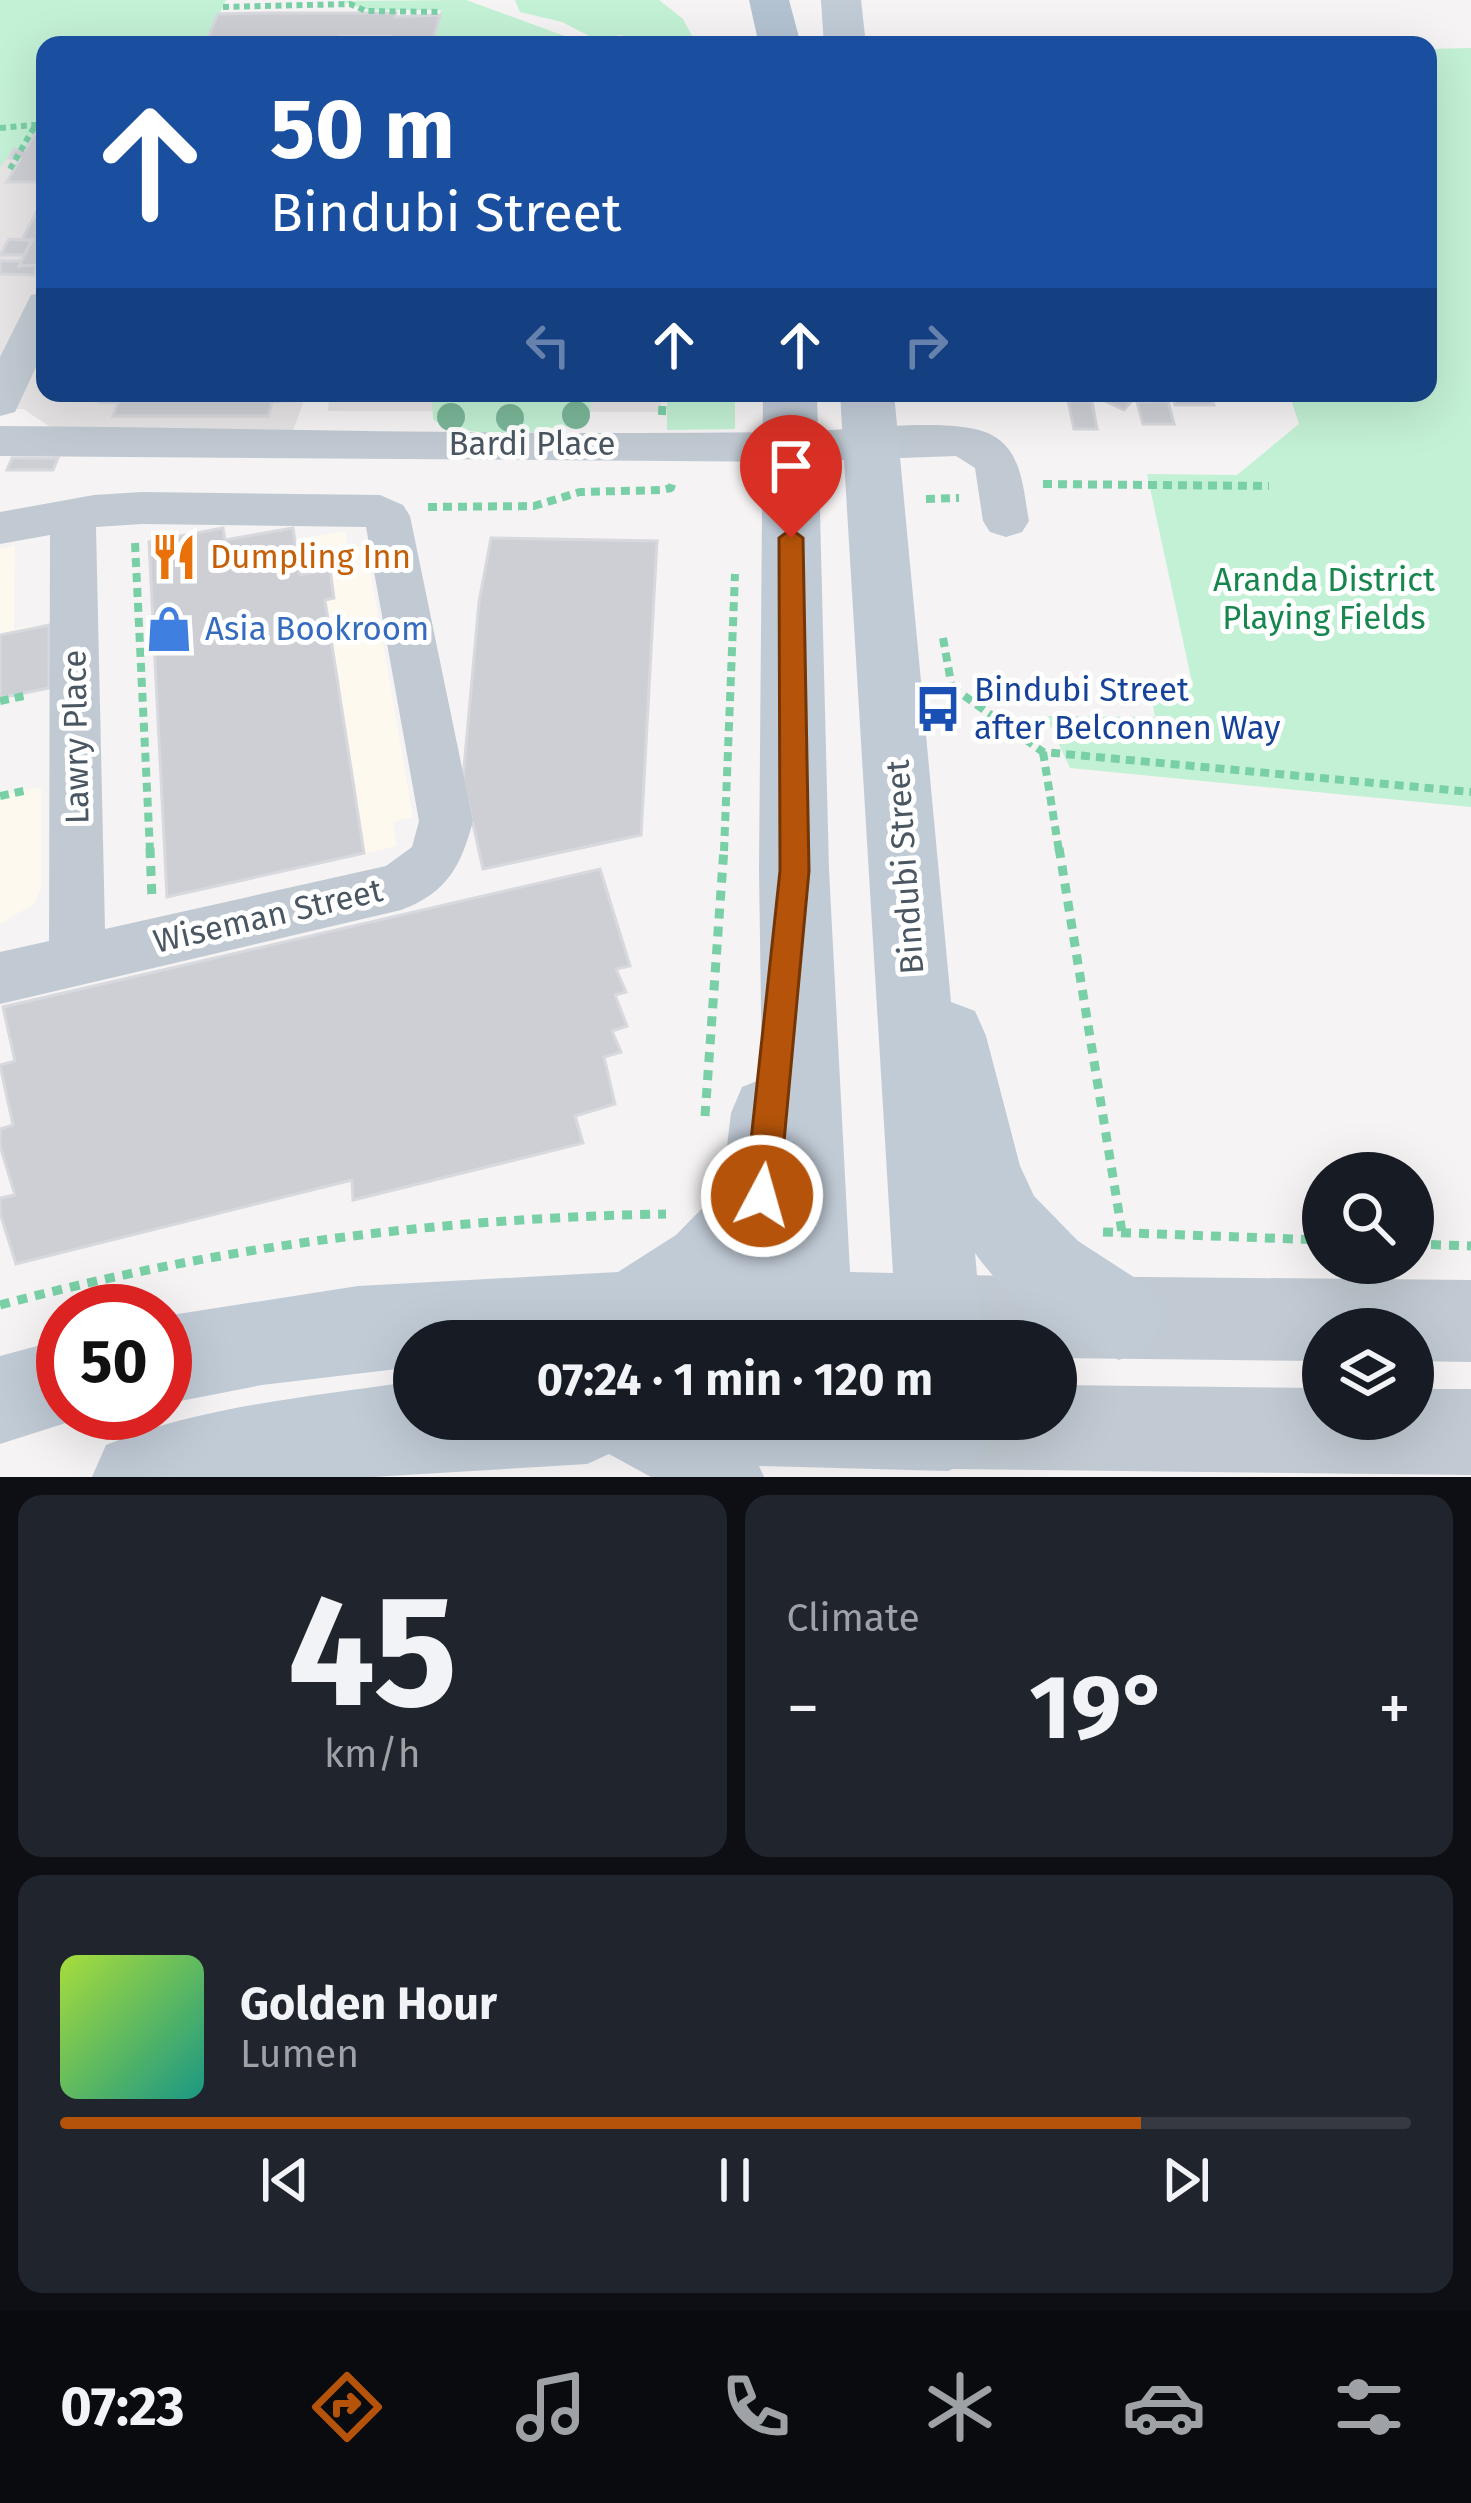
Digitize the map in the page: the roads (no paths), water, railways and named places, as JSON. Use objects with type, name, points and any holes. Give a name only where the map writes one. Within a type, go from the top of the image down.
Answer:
[{"type":"main road","points":[[769,0],[779,36]]},
{"type":"main road","points":[[780,0],[781,36]]},
{"type":"main road","points":[[841,0],[843,36]]},
{"type":"main road","name":"Bindubi Street","points":[[869,417],[939,1320]]},
{"type":"main road","points":[[791,420],[794,871],[809,1320]]},
{"type":"main road","points":[[904,851],[959,1084],[995,1210],[1019,1242],[1069,1287],[1119,1317]]},
{"type":"main road","points":[[630,1312],[690,1276],[734,1238],[762,1196],[794,871]]},
{"type":"main road","points":[[192,1354],[262,1339],[448,1317],[630,1312],[648,1320]]},
{"type":"main road","points":[[0,1400],[36,1390]]},
{"type":"main road","points":[[139,1477],[260,1449],[393,1429]]},
{"type":"main road","points":[[673,1440],[699,1454],[718,1477]]},
{"type":"street","points":[[0,402],[36,324]]},
{"type":"street","name":"Bardi Place","points":[[0,441],[869,417],[977,445],[996,462],[1004,508]]},
{"type":"street","name":"Wiseman Street","points":[[0,528],[142,508],[371,508],[387,516],[446,821],[435,860],[401,886],[0,978]]},
{"type":"street","name":"Lawry Place","points":[[74,514],[77,960]]},
{"type":"street","points":[[1077,1336],[1119,1317],[1471,1321]]},
{"type":"street","points":[[1077,1405],[1471,1432]]},
{"type":"place","name":"Dumpling Inn","points":[[174,557]]},
{"type":"place","name":"Asia Bookroom","points":[[169,629]]},
{"type":"place","name":"Bindubi Street after Belconnen Way","points":[[938,709]]},
{"type":"park label","name":"Aranda District Playing Fields","points":[[1324,599]]}]
